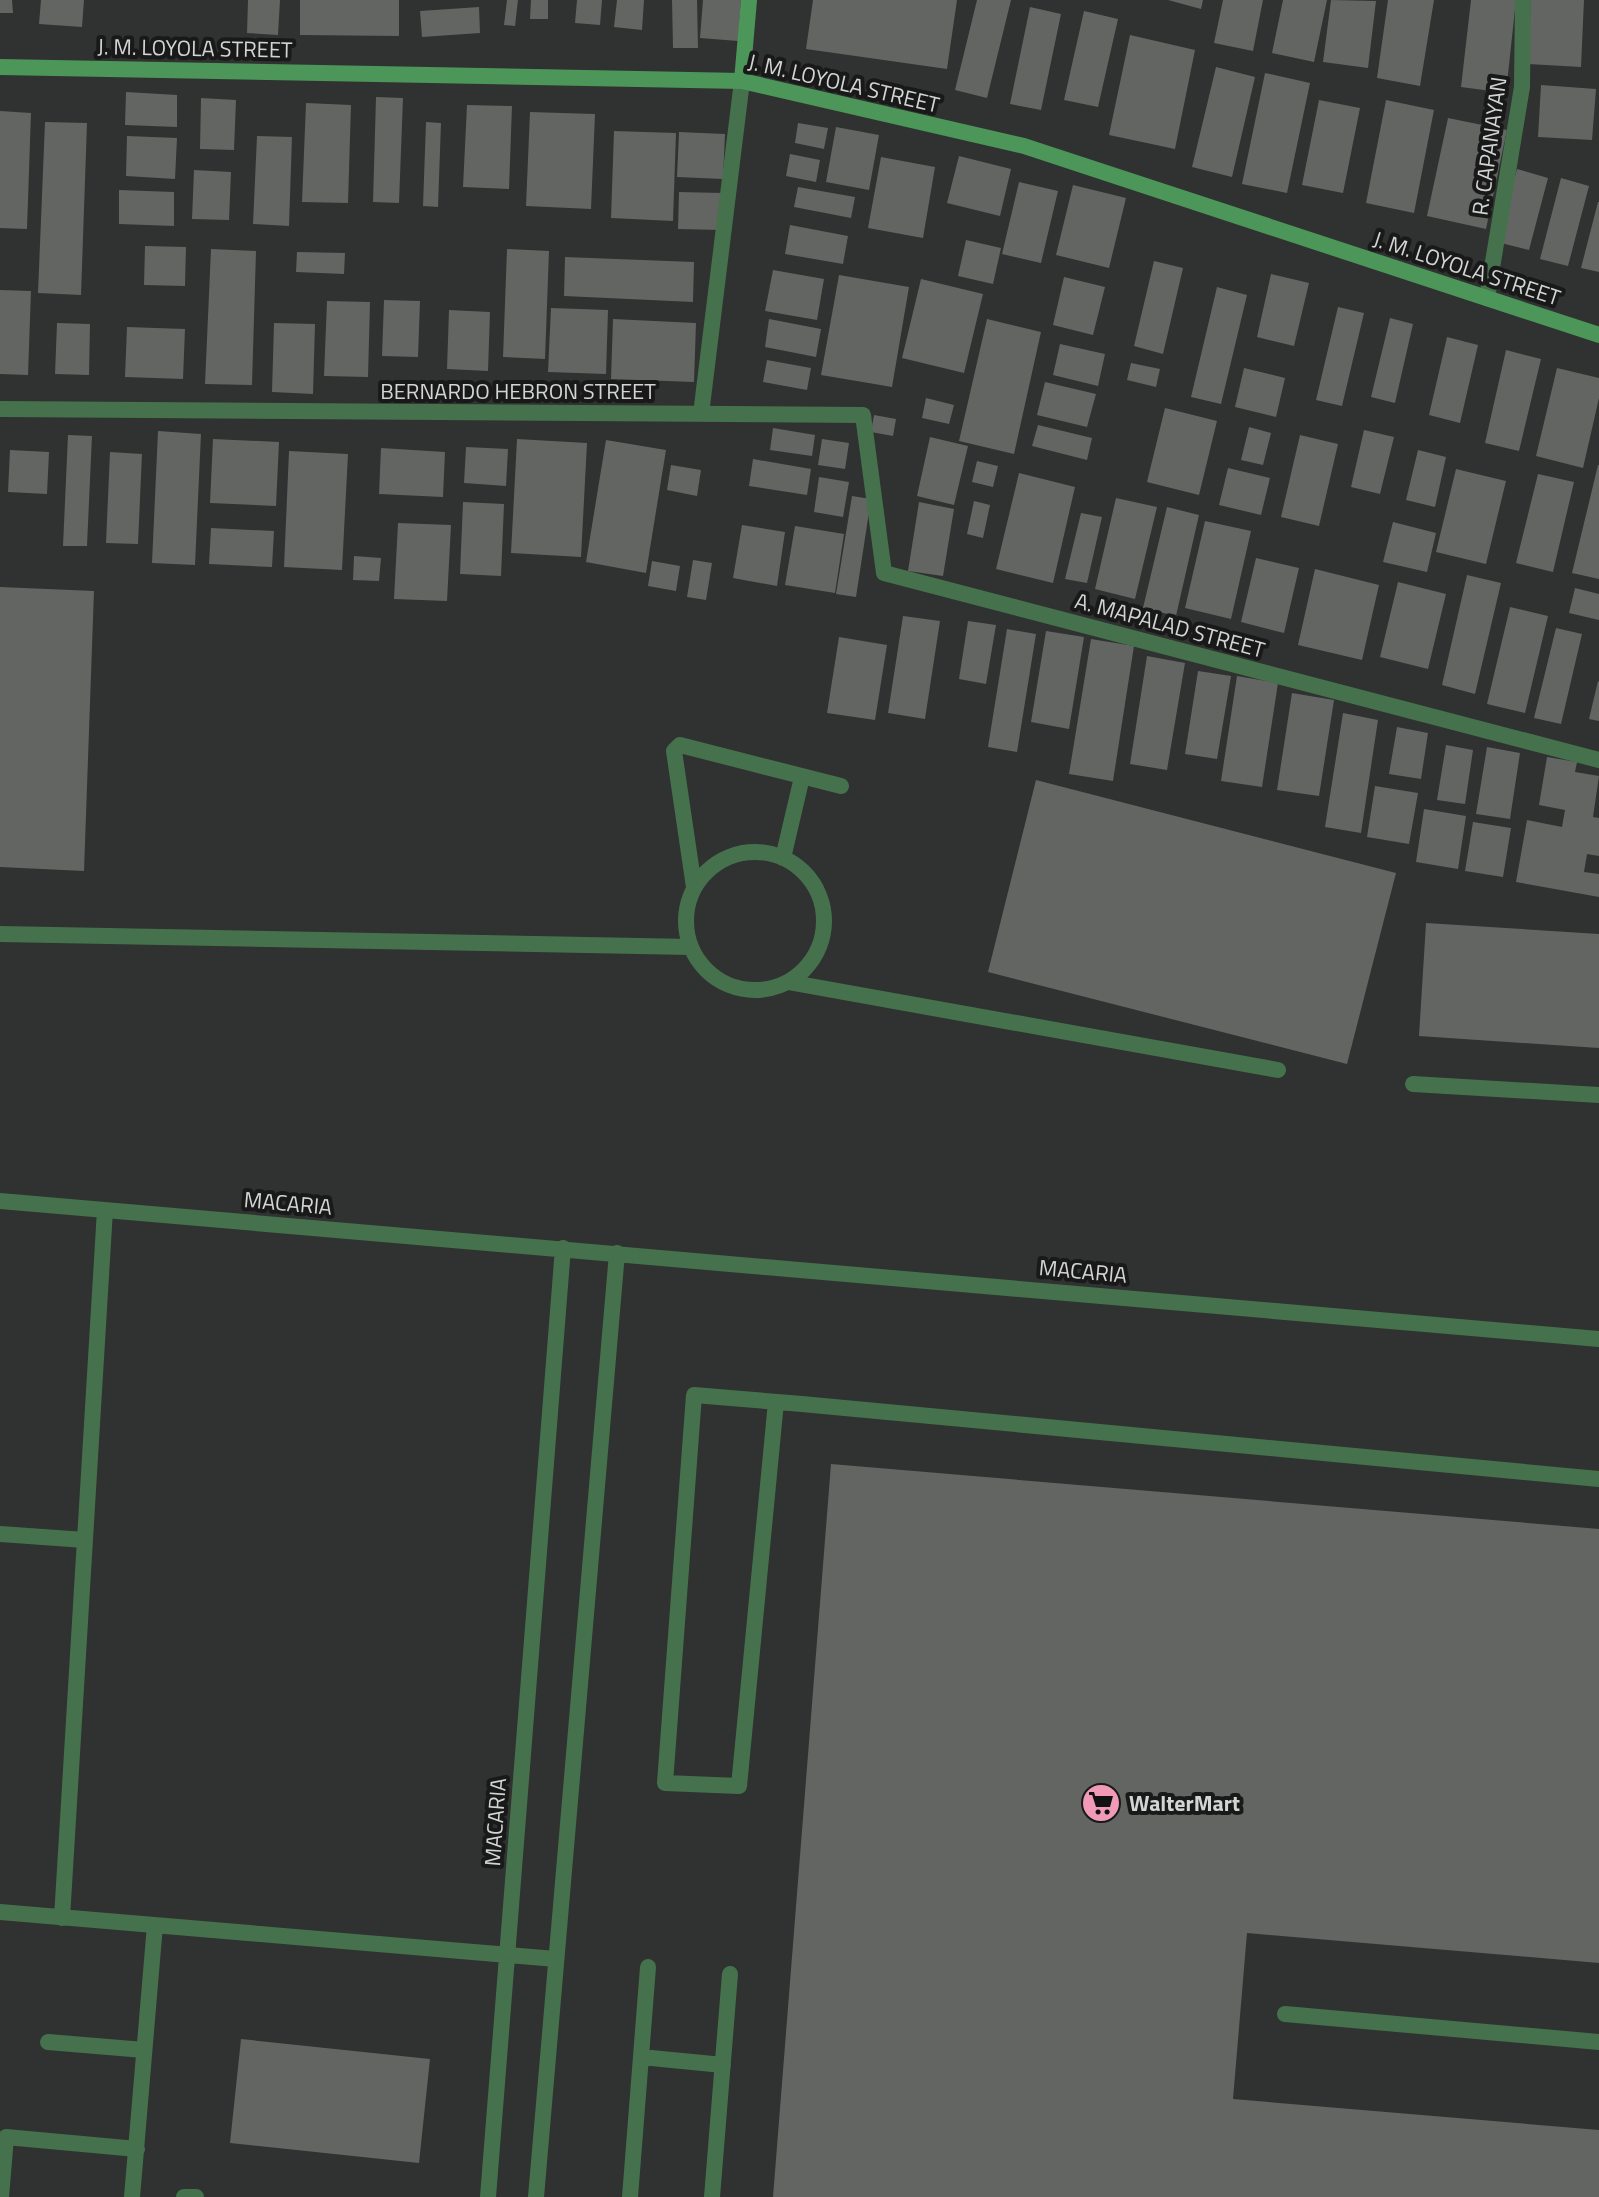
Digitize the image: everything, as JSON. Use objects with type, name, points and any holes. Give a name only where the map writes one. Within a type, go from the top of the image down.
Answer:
[{"type":"main road","points":[[742,81],[749,0]]},
{"type":"main road","name":"J. M. LOYOLA STREET","points":[[0,67],[742,81],[1024,146],[1599,335]]},
{"type":"street","name":"R. CAPANAYAN","points":[[1487,298],[1522,87],[1523,0]]},
{"type":"street","points":[[701,414],[742,81]]},
{"type":"street","name":"BERNARDO HEBRON STREET","points":[[0,409],[863,415]]},
{"type":"street","name":"A. MAPALAD STREET","points":[[863,415],[884,573],[1599,760]]},
{"type":"street","points":[[694,887],[674,751],[680,745],[841,786]]},
{"type":"street","points":[[783,858],[802,777]]},
{"type":"street","points":[[743,853],[763,853],[783,858],[800,868],[813,883],[825,919],[823,938],[815,956],[803,971],[788,982],[769,989],[750,991],[731,986],[714,977],[700,963],[691,947],[686,926],[687,907],[694,887],[707,871],[723,859],[743,853]]},
{"type":"street","points":[[0,934],[691,947]]},
{"type":"street","points":[[788,982],[1278,1070]]},
{"type":"street","points":[[1413,1084],[1599,1095]]},
{"type":"street","name":"MACARIA","points":[[0,1201],[1599,1339]]},
{"type":"street","points":[[62,1918],[105,1210]]},
{"type":"street","name":"MACARIA","points":[[488,2197],[563,1248]]},
{"type":"street","points":[[536,2197],[617,1253]]},
{"type":"street","points":[[776,1402],[739,1786],[665,1783],[694,1395],[776,1402],[1599,1479]]},
{"type":"street","points":[[0,1534],[85,1540]]},
{"type":"street","points":[[0,1912],[556,1959]]},
{"type":"street","points":[[132,2197],[155,1925]]},
{"type":"street","points":[[630,2197],[648,1967]]},
{"type":"street","points":[[712,2197],[730,1974]]},
{"type":"street","points":[[1285,2014],[1599,2042]]},
{"type":"street","points":[[48,2042],[144,2050]]},
{"type":"street","points":[[641,2057],[723,2065]]},
{"type":"street","points":[[1,2197],[6,2137],[137,2149]]},
{"type":"street","points":[[184,2197],[196,2197]]},
{"type":"building","points":[[0,0],[12,0],[13,13],[0,13]]},
{"type":"building","points":[[41,0],[84,0],[82,27],[39,24]]},
{"type":"building","points":[[248,0],[280,0],[278,35],[247,33]]},
{"type":"building","points":[[300,0],[399,0],[399,36],[300,35]]},
{"type":"building","points":[[507,0],[518,0],[515,26],[504,25]]},
{"type":"building","points":[[531,0],[548,0],[548,19],[530,19]]},
{"type":"building","points":[[577,0],[602,0],[600,25],[575,23]]},
{"type":"building","points":[[617,0],[644,0],[642,30],[614,27]]},
{"type":"building","points":[[672,0],[697,0],[698,48],[673,48]]},
{"type":"building","points":[[703,0],[741,0],[738,41],[700,38]]},
{"type":"building","points":[[813,0],[957,0],[947,69],[806,49]]},
{"type":"building","points":[[977,0],[1011,0],[987,98],[955,90]]},
{"type":"building","points":[[1168,0],[1203,0],[1201,9]]},
{"type":"building","points":[[1223,0],[1263,0],[1253,51],[1214,43]]},
{"type":"building","points":[[1283,0],[1327,0],[1314,62],[1272,53]]},
{"type":"building","points":[[1331,0],[1376,1],[1368,68],[1323,62]]},
{"type":"building","points":[[1388,0],[1434,0],[1420,86],[1377,78]]},
{"type":"building","points":[[1471,0],[1516,0],[1506,93],[1461,87]]},
{"type":"building","points":[[1531,0],[1584,0],[1581,67],[1528,64]]},
{"type":"building","points":[[479,7],[480,33],[422,37],[420,11]]},
{"type":"building","points":[[1030,7],[1061,14],[1041,110],[1010,104]]},
{"type":"building","points":[[1084,11],[1118,19],[1098,107],[1064,100]]},
{"type":"building","points":[[1130,35],[1195,50],[1175,149],[1109,135]]},
{"type":"building","points":[[1216,67],[1255,77],[1232,177],[1192,167]]},
{"type":"building","points":[[1265,73],[1310,83],[1287,193],[1242,184]]},
{"type":"building","points":[[1541,85],[1596,89],[1592,140],[1538,137]]},
{"type":"building","points":[[126,92],[177,95],[177,127],[125,125]]},
{"type":"building","points":[[376,97],[403,98],[399,203],[373,202]]},
{"type":"building","points":[[201,98],[236,100],[234,150],[200,149]]},
{"type":"building","points":[[1319,100],[1360,108],[1343,193],[1302,185]]},
{"type":"building","points":[[1386,100],[1434,110],[1414,213],[1366,203]]},
{"type":"building","points":[[306,103],[351,105],[348,203],[302,202]]},
{"type":"building","points":[[467,105],[512,106],[509,189],[463,187]]},
{"type":"building","points":[[0,111],[31,113],[27,229],[0,228]]},
{"type":"building","points":[[530,112],[595,114],[591,209],[526,206]]},
{"type":"building","points":[[1448,118],[1507,130],[1486,229],[1427,216]]},
{"type":"building","points":[[45,122],[87,123],[81,295],[38,293]]},
{"type":"building","points":[[426,122],[441,123],[438,207],[423,206]]},
{"type":"building","points":[[798,123],[828,128],[824,149],[795,143]]},
{"type":"building","points":[[836,127],[879,135],[869,190],[826,182]]},
{"type":"building","points":[[614,131],[676,133],[673,221],[611,218]]},
{"type":"building","points":[[679,132],[725,134],[723,179],[677,177]]},
{"type":"building","points":[[127,136],[177,138],[175,179],[126,176]]},
{"type":"building","points":[[257,136],[292,137],[289,226],[253,224]]},
{"type":"building","points":[[790,154],[820,160],[816,182],[786,176]]},
{"type":"building","points":[[959,156],[1011,169],[1000,216],[947,203]]},
{"type":"building","points":[[881,157],[935,167],[923,238],[868,228]]},
{"type":"building","points":[[1517,169],[1548,178],[1529,250],[1497,242]]},
{"type":"building","points":[[194,170],[231,172],[229,220],[192,219]]},
{"type":"building","points":[[1561,178],[1589,186],[1568,266],[1540,259]]},
{"type":"building","points":[[1019,182],[1058,191],[1041,263],[1002,254]]},
{"type":"building","points":[[1073,185],[1126,198],[1109,268],[1056,255]]},
{"type":"building","points":[[798,187],[855,197],[851,218],[794,207]]},
{"type":"building","points":[[119,190],[174,192],[174,226],[119,224]]},
{"type":"building","points":[[679,192],[723,193],[721,230],[678,229]]},
{"type":"building","points":[[1599,202],[1599,272],[1581,268]]},
{"type":"building","points":[[790,225],[848,236],[843,264],[785,254]]},
{"type":"building","points":[[966,240],[1001,248],[993,284],[958,276]]},
{"type":"building","points":[[145,246],[186,247],[185,286],[144,285]]},
{"type":"building","points":[[211,249],[256,251],[252,385],[205,384]]},
{"type":"building","points":[[507,249],[549,251],[545,359],[503,357]]},
{"type":"building","points":[[297,252],[345,253],[344,274],[296,272]]},
{"type":"building","points":[[565,257],[694,262],[693,302],[564,296]]},
{"type":"building","points":[[1154,261],[1183,268],[1163,354],[1134,346]]},
{"type":"building","points":[[773,270],[824,279],[817,320],[765,311]]},
{"type":"building","points":[[1271,274],[1309,283],[1294,346],[1257,337]]},
{"type":"building","points":[[839,275],[909,287],[892,387],[821,375]]},
{"type":"building","points":[[1064,277],[1105,287],[1093,335],[1053,325]]},
{"type":"building","points":[[921,279],[983,294],[964,373],[902,358]]},
{"type":"building","points":[[1217,287],[1247,295],[1221,404],[1191,397]]},
{"type":"building","points":[[0,290],[31,291],[28,375],[0,374]]},
{"type":"building","points":[[384,300],[420,301],[418,357],[382,356]]},
{"type":"building","points":[[327,301],[370,302],[368,377],[324,376]]},
{"type":"building","points":[[1338,307],[1364,313],[1342,406],[1316,400]]},
{"type":"building","points":[[551,308],[608,310],[606,374],[548,372]]},
{"type":"building","points":[[449,310],[490,312],[488,371],[447,369]]},
{"type":"building","points":[[1390,318],[1413,324],[1395,403],[1371,397]]},
{"type":"building","points":[[613,319],[696,323],[694,382],[611,379]]},
{"type":"building","points":[[769,319],[821,329],[816,357],[765,347]]},
{"type":"building","points":[[987,319],[1041,332],[1014,454],[959,441]]},
{"type":"building","points":[[57,323],[90,324],[89,375],[55,374]]},
{"type":"building","points":[[274,323],[315,324],[313,394],[272,392]]},
{"type":"building","points":[[127,327],[185,329],[183,379],[125,377]]},
{"type":"building","points":[[1447,337],[1478,345],[1460,423],[1429,415]]},
{"type":"building","points":[[1060,344],[1105,354],[1098,386],[1053,375]]},
{"type":"building","points":[[1506,350],[1541,359],[1519,451],[1485,443]]},
{"type":"building","points":[[767,360],[811,368],[807,390],[763,382]]},
{"type":"building","points":[[1131,363],[1160,369],[1156,387],[1127,380]]},
{"type":"building","points":[[1244,368],[1285,378],[1276,417],[1235,407]]},
{"type":"building","points":[[1557,368],[1599,378],[1599,398],[1583,468],[1536,456]]},
{"type":"building","points":[[1045,382],[1096,394],[1087,427],[1037,415]]},
{"type":"building","points":[[926,398],[954,405],[949,424],[922,418]]},
{"type":"building","points":[[1165,408],[1217,421],[1199,495],[1147,482]]},
{"type":"building","points":[[874,415],[896,419],[893,436],[871,432]]},
{"type":"building","points":[[1038,425],[1092,438],[1087,460],[1032,446]]},
{"type":"building","points":[[1249,427],[1271,433],[1263,465],[1241,460]]},
{"type":"building","points":[[773,428],[815,435],[812,456],[770,450]]},
{"type":"building","points":[[1364,430],[1394,437],[1380,494],[1351,487]]},
{"type":"building","points":[[158,431],[201,434],[195,565],[152,563]]},
{"type":"building","points":[[68,435],[92,436],[87,546],[63,546]]},
{"type":"building","points":[[1300,435],[1338,444],[1319,526],[1281,517]]},
{"type":"building","points":[[930,437],[968,446],[954,505],[917,496]]},
{"type":"building","points":[[213,439],[279,442],[276,506],[210,503]]},
{"type":"building","points":[[517,439],[587,443],[581,557],[511,553]]},
{"type":"building","points":[[822,439],[849,443],[845,469],[818,465]]},
{"type":"building","points":[[606,440],[666,450],[646,573],[586,562]]},
{"type":"building","points":[[466,447],[508,449],[506,486],[464,483]]},
{"type":"building","points":[[381,448],[445,452],[443,497],[379,494]]},
{"type":"building","points":[[10,450],[49,452],[47,494],[8,492]]},
{"type":"building","points":[[1418,450],[1446,457],[1435,507],[1406,500]]},
{"type":"building","points":[[289,451],[348,454],[342,570],[284,567]]},
{"type":"building","points":[[110,452],[142,454],[138,544],[106,543]]},
{"type":"building","points":[[753,459],[811,469],[807,495],[749,486]]},
{"type":"building","points":[[977,461],[998,466],[993,487],[972,482]]},
{"type":"building","points":[[671,465],[701,470],[697,496],[667,490]]},
{"type":"building","points":[[1599,465],[1599,579],[1572,573]]},
{"type":"building","points":[[1228,468],[1270,478],[1261,515],[1219,505]]},
{"type":"building","points":[[1456,469],[1506,481],[1486,564],[1436,552]]},
{"type":"building","points":[[1019,473],[1075,487],[1053,583],[996,569]]},
{"type":"building","points":[[1538,474],[1574,482],[1553,572],[1516,563]]},
{"type":"building","points":[[819,477],[849,482],[843,517],[814,512]]},
{"type":"building","points":[[852,496],[871,499],[856,597],[836,594]]},
{"type":"building","points":[[1116,498],[1157,507],[1135,599],[1095,589]]},
{"type":"building","points":[[974,501],[990,505],[983,538],[967,534]]},
{"type":"building","points":[[463,502],[504,504],[501,576],[460,574]]},
{"type":"building","points":[[919,502],[954,509],[943,576],[908,571]]},
{"type":"building","points":[[1167,507],[1199,515],[1176,616],[1143,608]]},
{"type":"building","points":[[1081,513],[1102,517],[1087,583],[1065,579]]},
{"type":"building","points":[[1205,521],[1251,531],[1231,619],[1185,608]]},
{"type":"building","points":[[1393,522],[1436,533],[1427,572],[1383,562]]},
{"type":"building","points":[[398,523],[451,525],[447,601],[394,599]]},
{"type":"building","points":[[742,525],[785,532],[777,586],[733,578]]},
{"type":"building","points":[[795,526],[844,534],[835,593],[785,585]]},
{"type":"building","points":[[211,528],[274,531],[272,567],[209,564]]},
{"type":"building","points":[[354,556],[381,558],[379,581],[353,580]]},
{"type":"building","points":[[1256,558],[1299,568],[1284,633],[1241,622]]},
{"type":"building","points":[[693,560],[712,563],[706,600],[687,597]]},
{"type":"building","points":[[652,561],[680,566],[676,591],[648,586]]},
{"type":"building","points":[[1315,569],[1379,585],[1362,660],[1298,645]]},
{"type":"building","points":[[1467,575],[1501,583],[1475,694],[1442,685]]},
{"type":"building","points":[[1398,582],[1446,594],[1428,669],[1380,657]]},
{"type":"building","points":[[0,587],[94,591],[84,871],[0,867]]},
{"type":"building","points":[[1575,588],[1599,594],[1599,620],[1569,613]]},
{"type":"building","points":[[1510,607],[1548,616],[1525,713],[1487,704]]},
{"type":"building","points":[[903,616],[940,621],[925,719],[888,713]]},
{"type":"building","points":[[968,621],[996,625],[986,684],[959,679]]},
{"type":"building","points":[[1556,628],[1582,634],[1561,724],[1534,718]]},
{"type":"building","points":[[1007,629],[1036,634],[1017,752],[988,747]]},
{"type":"building","points":[[1046,631],[1084,637],[1069,729],[1031,722]]},
{"type":"building","points":[[839,637],[887,645],[875,720],[827,713]]},
{"type":"building","points":[[1091,639],[1134,646],[1113,781],[1069,774]]},
{"type":"building","points":[[1147,656],[1185,663],[1167,770],[1130,764]]},
{"type":"building","points":[[1198,671],[1231,676],[1217,759],[1185,754]]},
{"type":"building","points":[[1237,676],[1278,683],[1262,787],[1221,781]]},
{"type":"building","points":[[1599,682],[1599,721],[1589,719]]},
{"type":"building","points":[[1292,693],[1334,700],[1319,796],[1277,790]]},
{"type":"building","points":[[1343,713],[1378,720],[1361,833],[1325,827]]},
{"type":"building","points":[[1397,727],[1428,733],[1421,779],[1389,774]]},
{"type":"building","points":[[1446,745],[1473,750],[1465,804],[1437,800]]},
{"type":"building","points":[[1487,747],[1520,753],[1510,819],[1476,814]]},
{"type":"building","points":[[1547,757],[1577,762],[1575,772],[1599,776],[1593,817],[1599,818],[1599,856],[1587,854],[1584,872],[1599,874],[1599,897],[1516,882],[1527,820],[1562,827],[1565,810],[1539,805]]},
{"type":"building","points":[[1036,780],[1396,873],[1347,1064],[988,972]]},
{"type":"building","points":[[1375,786],[1418,793],[1409,844],[1367,837]]},
{"type":"building","points":[[1424,809],[1466,816],[1458,869],[1416,862]]},
{"type":"building","points":[[1473,822],[1511,828],[1503,877],[1465,871]]},
{"type":"building","points":[[1426,923],[1599,934],[1599,1048],[1419,1036]]},
{"type":"building","name":"WalterMart","points":[[831,1464],[1599,1529],[1599,1963],[1247,1933],[1233,2099],[1599,2130],[1599,2197],[773,2197]]},
{"type":"building","points":[[241,2039],[430,2059],[419,2163],[230,2143]]},
{"type":"place","name":"WalterMart","points":[[1101,1803]]}]
